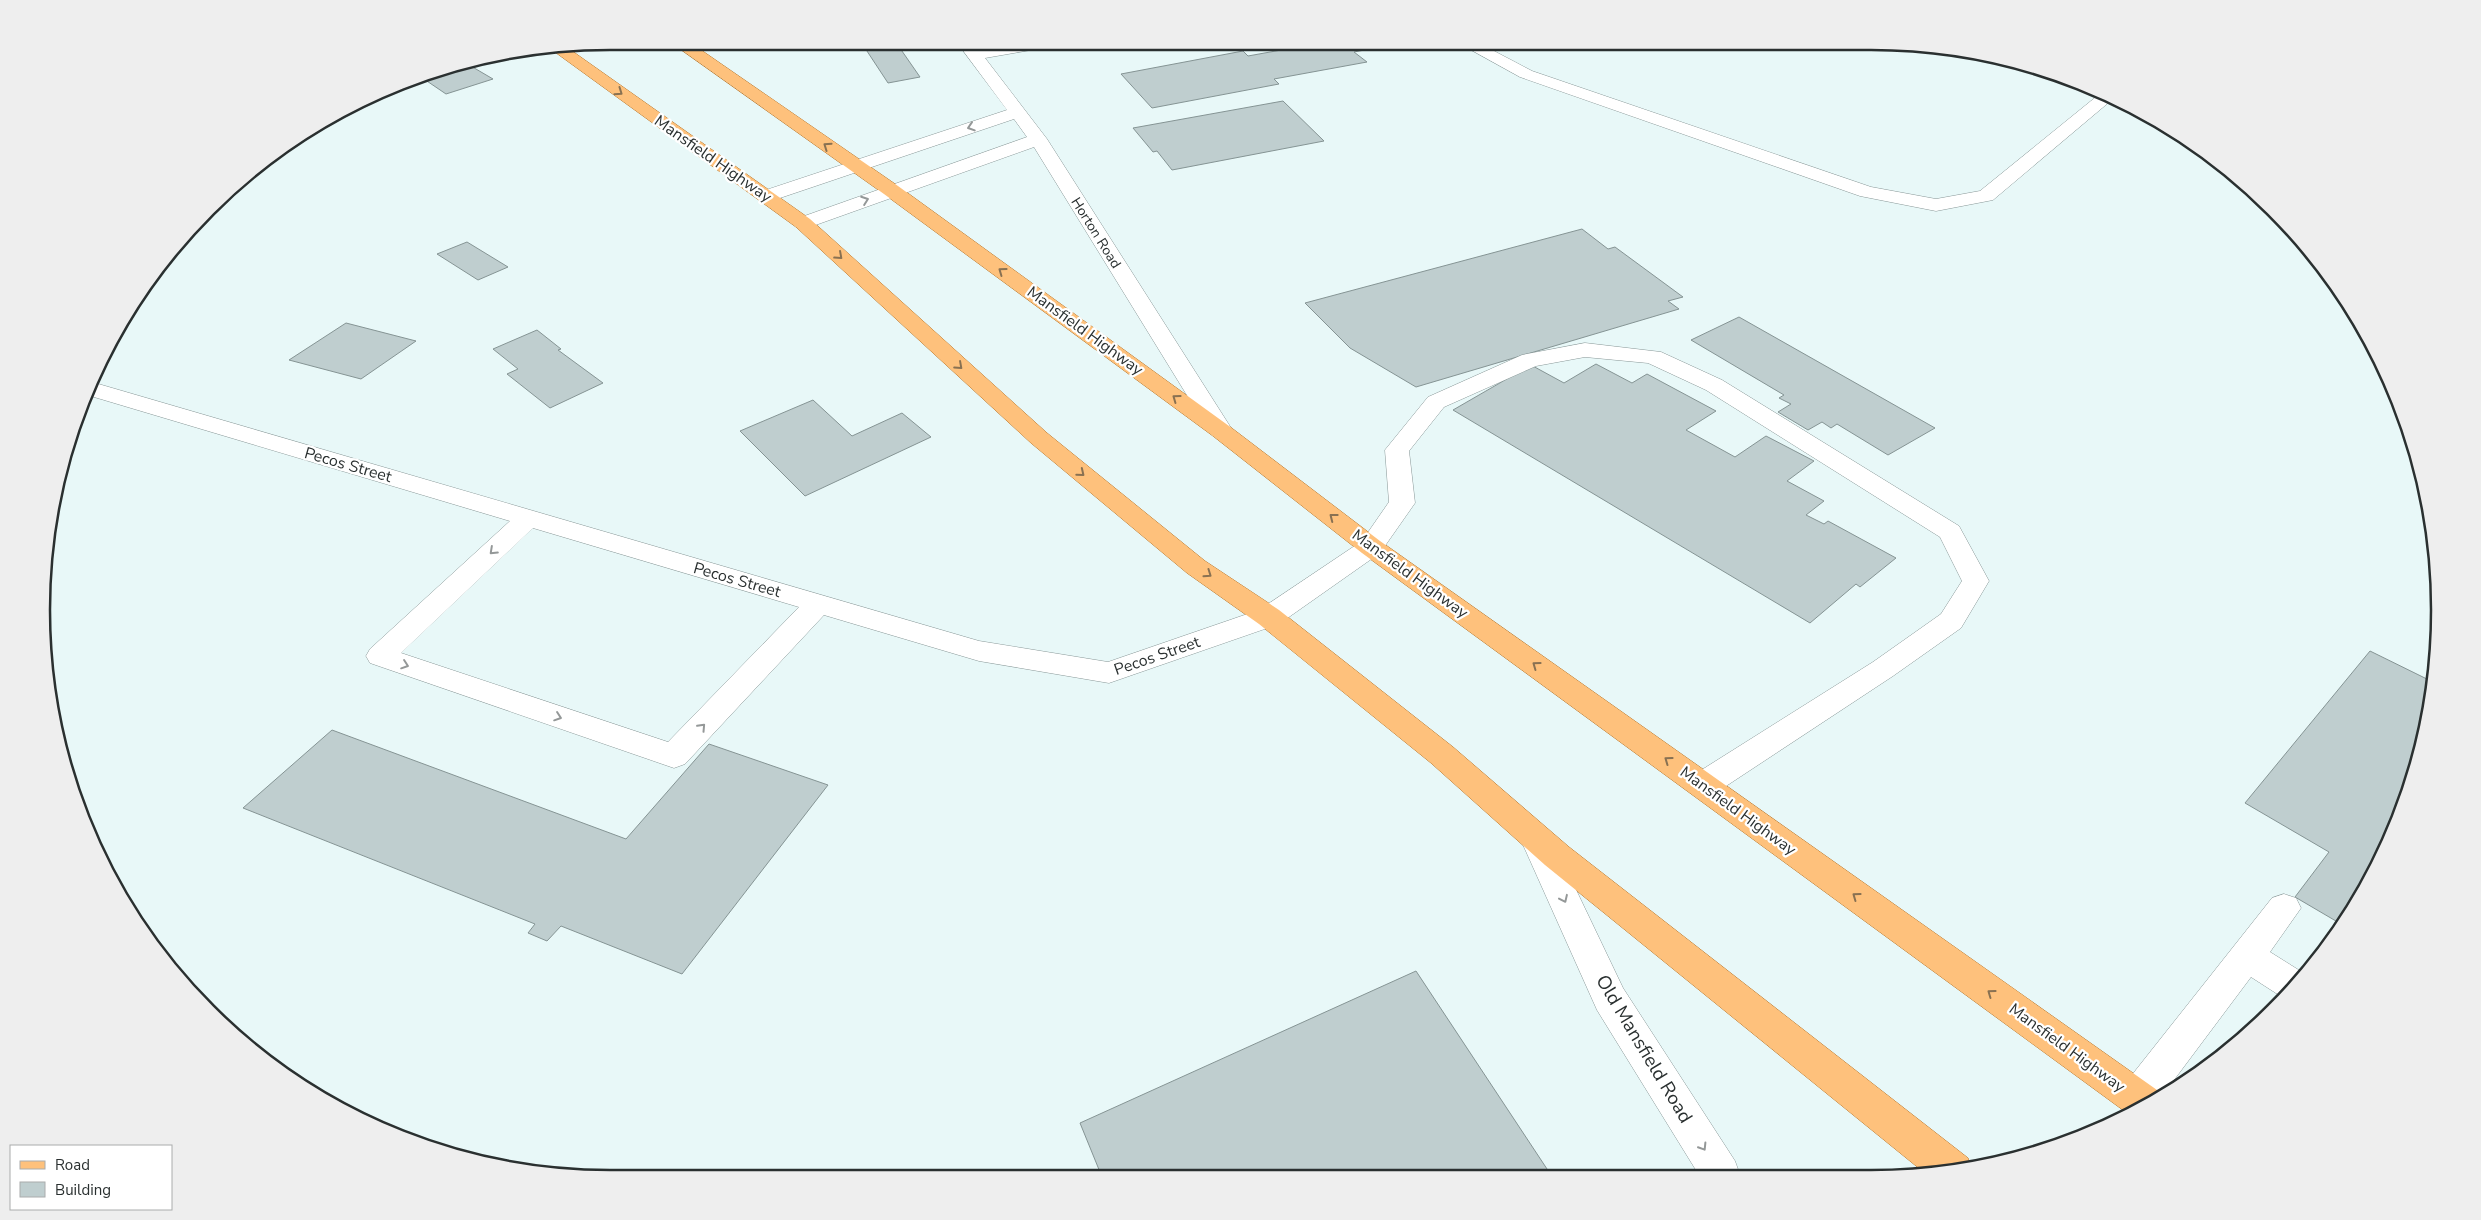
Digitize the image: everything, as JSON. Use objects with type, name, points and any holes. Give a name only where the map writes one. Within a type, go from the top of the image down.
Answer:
[{"type":"main road","name":"Mansfield Highway","points":[[690,50],[891,190],[1221,430],[1371,547],[2140,1101]]},
{"type":"main road","name":"Mansfield Highway","points":[[564,52],[803,223],[1039,438],[1196,567],[1269,616],[1442,755],[1536,838],[1945,1165]]},
{"type":"street","name":"Horton Road","points":[[970,50],[1038,139],[1221,430]]},
{"type":"street","points":[[1480,50],[1526,74],[1839,183],[1867,192],[1936,205],[1986,196],[2102,100]]},
{"type":"street","points":[[767,196],[854,165],[1017,112]]},
{"type":"street","points":[[803,223],[1038,139]]},
{"type":"street","points":[[1371,547],[1402,503],[1397,450],[1436,402],[1530,360],[1585,350],[1653,357],[1714,384],[1950,532],[1976,581],[1951,621],[1883,669],[1703,785]]},
{"type":"street","name":"Pecos Street","points":[[95,390],[979,651],[1109,673],[1269,616],[1371,547]]},
{"type":"street","points":[[529,518],[380,656],[674,756],[818,604]]},
{"type":"street","name":"Old Mansfield Road","points":[[1536,838],[1610,999],[1718,1170]]},
{"type":"street","points":[[2142,1100],[2246,956],[2284,908]]},
{"type":"street","points":[[2246,956],[2289,982]]},
{"type":"building","points":[[866,50],[901,50],[920,77],[888,83]]},
{"type":"building","points":[[1281,50],[1364,50],[1354,52],[1367,62],[1274,79],[1279,84],[1152,108],[1121,74],[1243,51],[1248,56]]},
{"type":"building","points":[[473,67],[493,79],[446,94],[427,81]]},
{"type":"building","points":[[1283,101],[1324,141],[1172,170],[1157,151],[1153,152],[1133,128]]},
{"type":"building","points":[[1582,229],[1608,249],[1615,247],[1683,297],[1668,301],[1679,309],[1416,387],[1350,348],[1305,303]]},
{"type":"building","points":[[467,242],[508,267],[478,280],[437,254]]},
{"type":"building","points":[[1739,317],[1935,428],[1888,455],[1837,424],[1831,428],[1822,422],[1808,430],[1778,412],[1791,404],[1779,398],[1784,395],[1691,340]]},
{"type":"building","points":[[346,323],[416,341],[361,379],[289,360]]},
{"type":"building","points":[[537,330],[561,349],[558,350],[603,383],[550,408],[507,374],[518,369],[493,349]]},
{"type":"building","points":[[1596,364],[1632,383],[1647,374],[1716,411],[1686,430],[1735,457],[1766,436],[1814,461],[1787,481],[1824,501],[1806,515],[1824,524],[1828,521],[1896,558],[1860,587],[1856,584],[1810,623],[1453,410],[1531,365],[1564,383]]},
{"type":"building","points":[[813,400],[852,436],[902,413],[931,437],[805,496],[740,431]]},
{"type":"building","points":[[2370,651],[2426,679],[2412,755],[2401,790],[2373,858],[2337,921],[2295,897],[2329,852],[2245,803]]},
{"type":"building","points":[[332,730],[626,839],[709,744],[828,785],[682,974],[561,926],[547,941],[528,933],[535,924],[243,808]]},
{"type":"building","points":[[1416,971],[1548,1170],[1099,1170],[1080,1123]]}]
